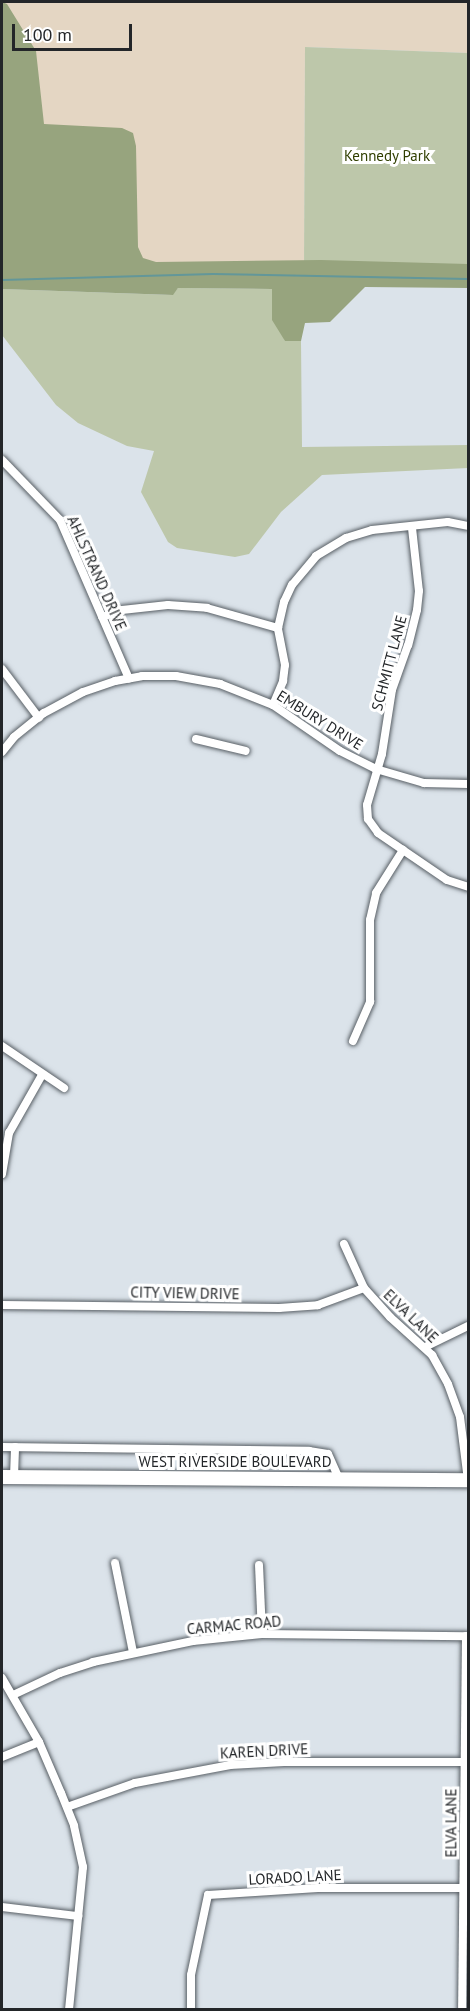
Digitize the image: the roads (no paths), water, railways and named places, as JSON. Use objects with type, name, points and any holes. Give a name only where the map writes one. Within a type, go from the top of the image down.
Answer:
[{"type":"main road","name":"WEST RIVERSIDE BOULEVARD","points":[[8,1477],[468,1480]]},
{"type":"street","name":"AHLSTRAND DRIVE","points":[[2,460],[60,520],[129,679]]},
{"type":"street","points":[[273,705],[283,681],[285,664],[278,628],[284,602],[292,585],[316,556],[346,538],[372,530],[412,528],[448,522],[468,526]]},
{"type":"street","name":"SCHMITT LANE","points":[[403,850],[378,833],[368,819],[367,805],[382,754],[392,690],[408,645],[417,610],[419,591],[412,528]]},
{"type":"street","points":[[102,617],[122,610],[168,605],[207,608],[278,628]]},
{"type":"street","points":[[2,669],[39,718]]},
{"type":"street","name":"EMBURY DRIVE","points":[[2,753],[14,737],[54,706],[82,692],[129,679],[153,676],[195,678],[250,694],[273,705],[340,751],[376,769],[424,783],[468,784]]},
{"type":"street","points":[[196,739],[246,751]]},
{"type":"street","points":[[353,1041],[370,1002],[370,920],[376,893],[403,850],[447,880],[468,887]]},
{"type":"street","points":[[2,1046],[64,1088]]},
{"type":"street","points":[[2,1174],[5,1130],[42,1075]]},
{"type":"street","name":"ELVA LANE","points":[[344,1244],[364,1288],[390,1317],[425,1347],[448,1384],[457,1406],[468,1480]]},
{"type":"street","name":"CITY VIEW DRIVE","points":[[2,1305],[279,1308],[318,1305],[364,1288]]},
{"type":"street","points":[[425,1347],[468,1326]]},
{"type":"street","points":[[2,1447],[309,1450],[328,1454],[339,1479]]},
{"type":"street","points":[[8,1477],[15,1447]]},
{"type":"street","points":[[115,1563],[133,1652]]},
{"type":"street","points":[[260,1565],[262,1634]]},
{"type":"street","name":"CARMAC ROAD","points":[[13,1695],[60,1673],[133,1652],[168,1645],[262,1634],[466,1636]]},
{"type":"street","name":"ELVA LANE","points":[[462,2010],[466,1636]]},
{"type":"street","points":[[2,1678],[39,1742],[67,1807],[83,1867],[69,2010]]},
{"type":"street","points":[[2,1757],[39,1742]]},
{"type":"street","name":"KAREN DRIVE","points":[[67,1807],[135,1783],[230,1765],[284,1762],[466,1762]]},
{"type":"street","name":"LORADO LANE","points":[[191,2010],[191,1975],[208,1895],[318,1888],[465,1888]]},
{"type":"street","points":[[2,1907],[78,1916]]},
{"type":"waterway","points":[[2,280],[213,274],[468,279]]},
{"type":"park label","name":"Kennedy Park","points":[[387,156]]}]
